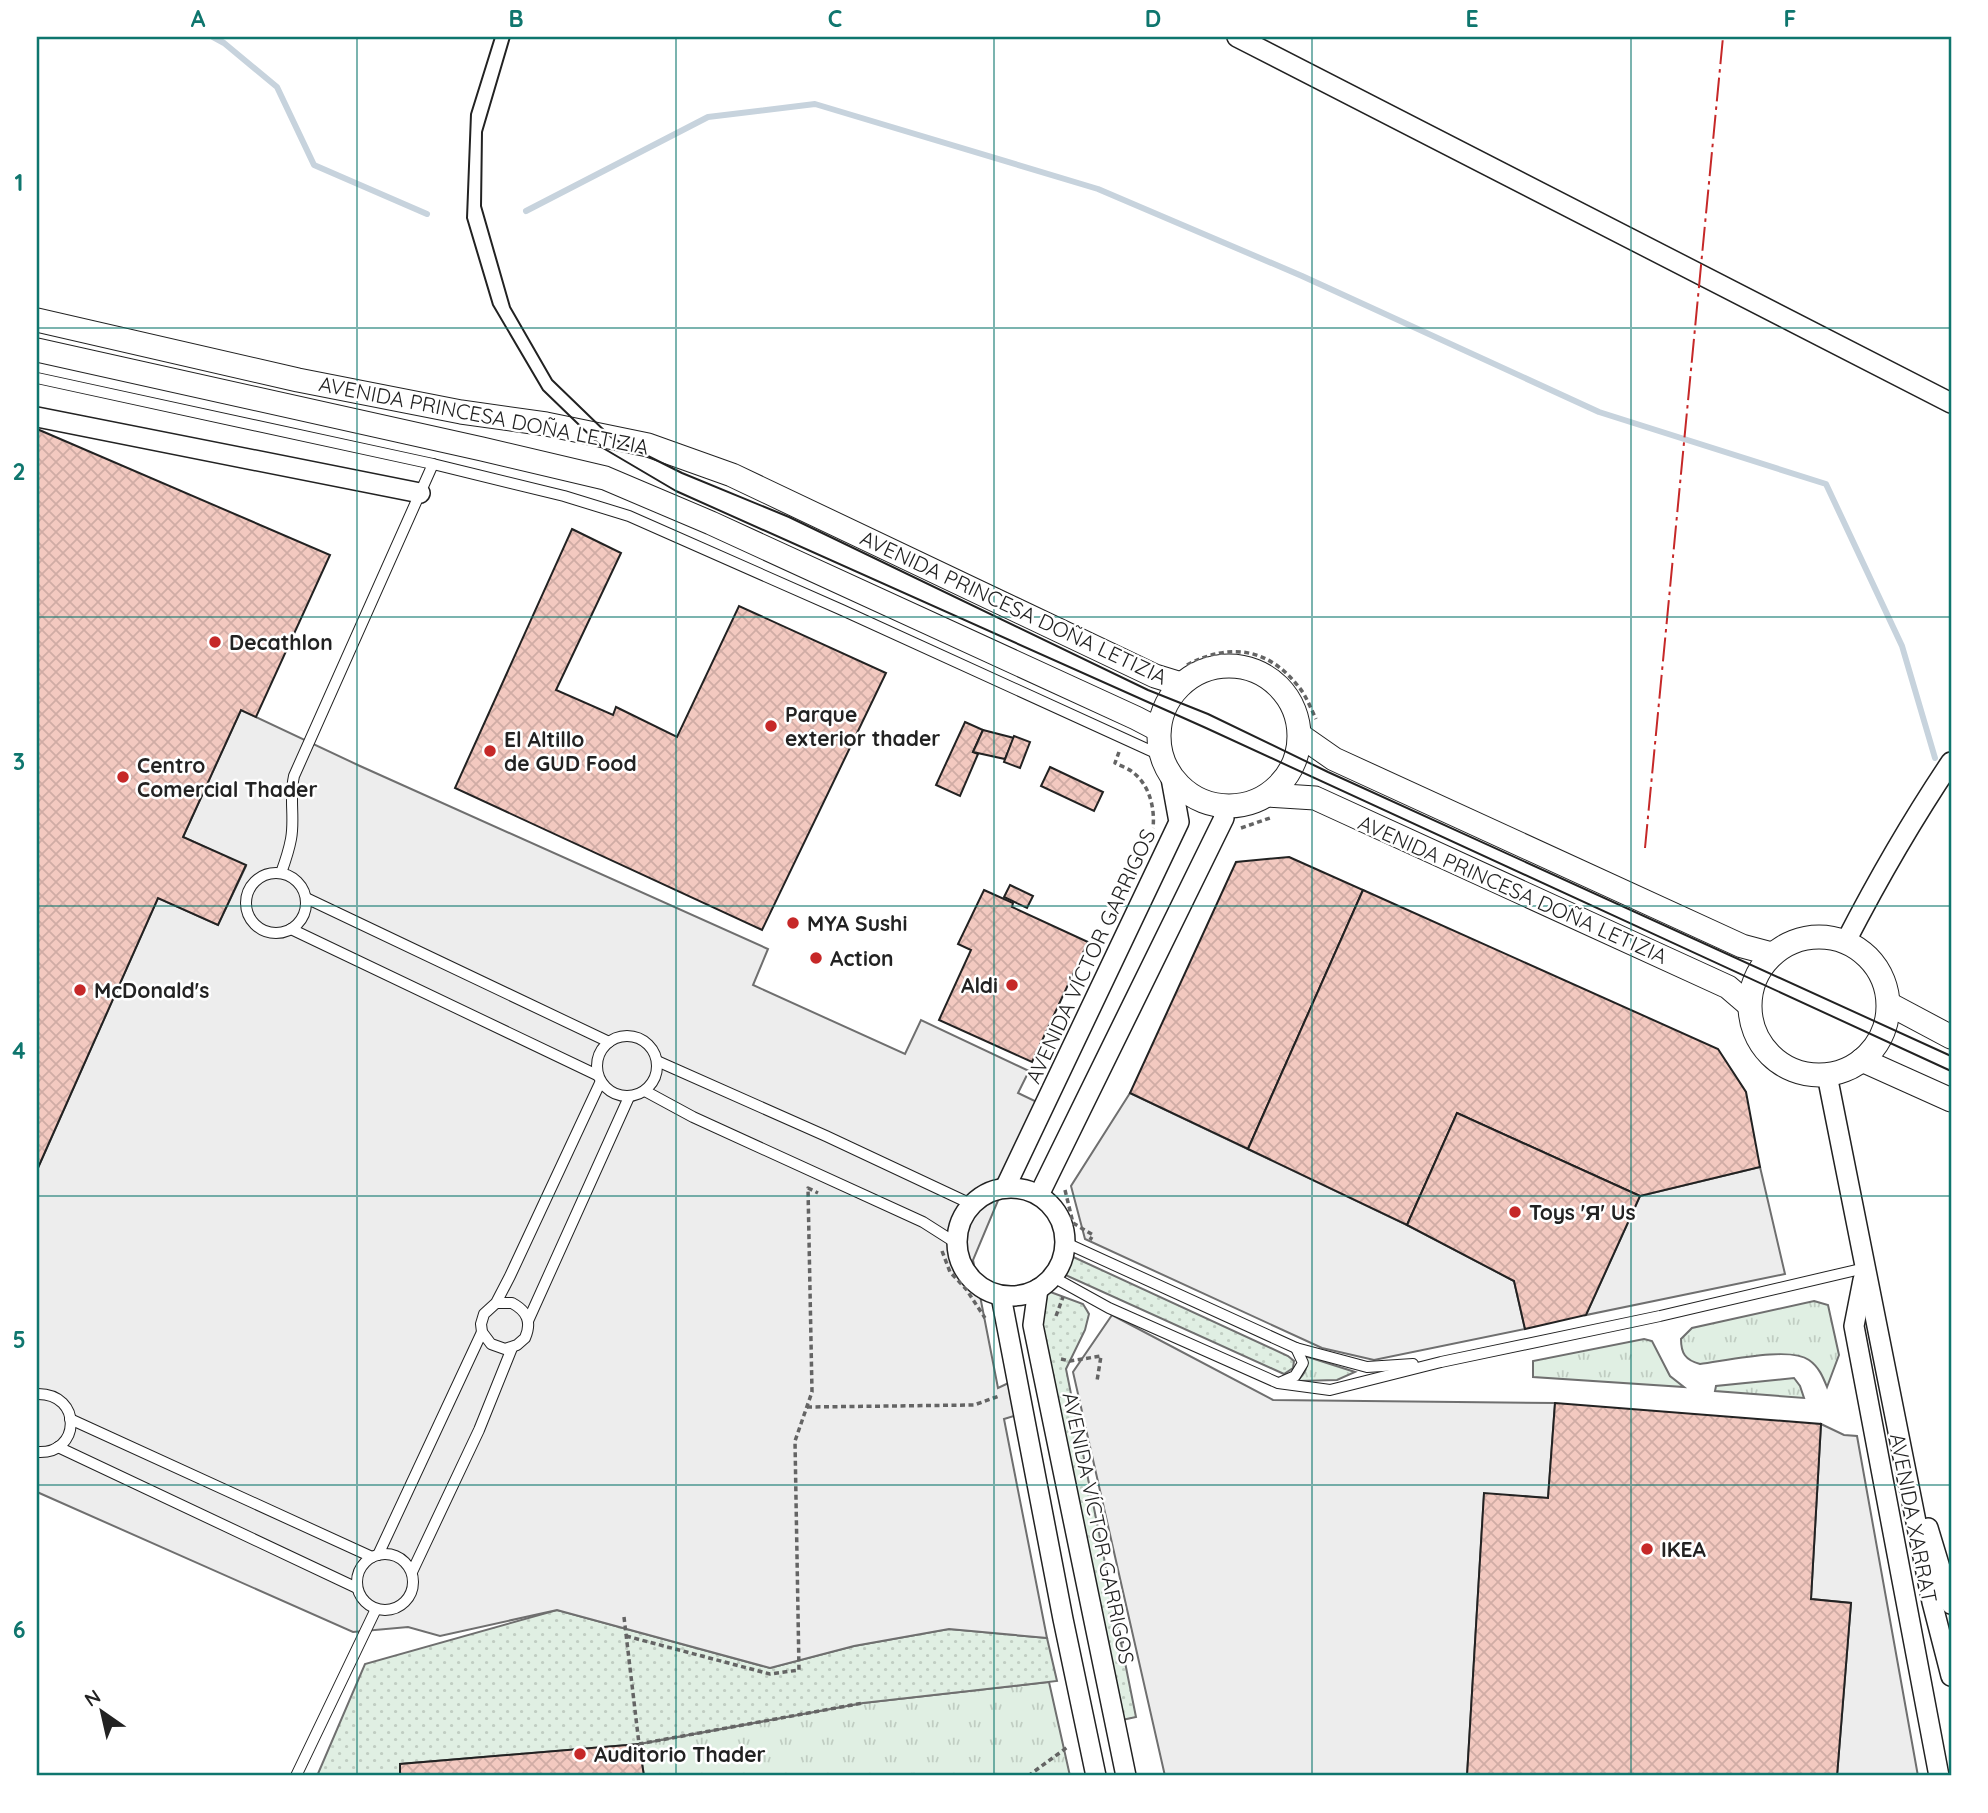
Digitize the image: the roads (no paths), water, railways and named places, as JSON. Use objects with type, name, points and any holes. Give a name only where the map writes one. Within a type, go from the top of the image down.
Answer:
[{"type":"street","points":[[1237,37],[1951,402]]},
{"type":"street","name":"AVENIDA PRINCESA DOÑA LETIZIA","points":[[37,320],[298,380],[648,445],[732,475],[1155,676],[1179,676]]},
{"type":"street","name":"AVENIDA PRINCESA DOÑA LETIZIA","points":[[37,350],[605,478],[723,528],[1159,730]]},
{"type":"street","points":[[37,418],[420,493]]},
{"type":"street","points":[[1219,666],[1245,667],[1268,677],[1286,694],[1297,716],[1309,728],[1295,762],[1270,806],[1222,807],[1198,801],[1171,778],[1160,755],[1159,720],[1179,676],[1219,666]]},
{"type":"street","name":"AVENIDA PRINCESA DOÑA LETIZIA","points":[[1309,728],[1334,759],[1742,946],[1772,954]]},
{"type":"street","points":[[1846,941],[1881,874],[1951,762]]},
{"type":"street","name":"AVENIDA VÍCTOR GARRIGOS","points":[[1005,1188],[1179,822],[1171,778]]},
{"type":"street","name":"AVENIDA PRINCESA DOÑA LETIZIA","points":[[1270,806],[1315,798],[1728,987],[1749,1005]]},
{"type":"street","points":[[1039,1195],[1224,818],[1222,807]]},
{"type":"street","points":[[1820,936],[1846,941],[1868,956],[1883,978],[1889,1004],[1882,1035],[1862,1060],[1846,1070],[1827,1075],[1789,1069],[1772,1058],[1760,1043],[1752,1025],[1749,1005],[1755,977],[1772,954],[1794,940],[1820,936]]},
{"type":"street","points":[[1889,1004],[1951,1037]]},
{"type":"street","points":[[1862,1060],[1951,1100]]},
{"type":"street","name":"AVENIDA XARRAT","points":[[1827,1075],[1888,1389],[1932,1602],[1951,1676]]},
{"type":"street","points":[[1005,1188],[1024,1189],[1039,1195],[1054,1208],[1063,1224],[1066,1243],[1062,1262],[1045,1283],[1020,1296],[1001,1296],[984,1290],[970,1278],[960,1262],[956,1243],[959,1224],[971,1204],[987,1193],[1005,1188]]},
{"type":"street","name":"AVENIDA XARRAT","points":[[1865,1268],[1854,1326],[1939,1776]]},
{"type":"street","name":"AVENIDA VÍCTOR GARRIGOS","points":[[1045,1283],[1033,1325],[1126,1776]]},
{"type":"street","points":[[1001,1296],[1060,1606],[1096,1776]]},
{"type":"street","name":"AVENIDA XARRAT","points":[[1888,1389],[1951,1604]]},
{"type":"lane","points":[[37,378],[433,464],[564,496],[629,516],[1160,755]]},
{"type":"lane","points":[[281,873],[291,839],[293,814],[290,793],[294,776],[433,464]]},
{"type":"lane","points":[[271,873],[281,873],[295,879],[306,898],[303,916],[291,929],[284,932],[267,932],[252,922],[245,902],[253,883],[261,876],[271,873]]},
{"type":"lane","points":[[306,898],[608,1042]]},
{"type":"lane","points":[[291,929],[599,1079],[613,1094],[629,1097],[645,1091],[653,1083],[657,1073],[657,1061],[651,1048],[642,1040],[631,1036],[608,1042],[600,1051],[596,1062],[599,1079],[496,1303],[484,1314],[481,1324],[486,1339],[498,1348],[512,1348]]},
{"type":"lane","points":[[657,1061],[971,1204]]},
{"type":"lane","points":[[645,1091],[693,1117],[923,1222],[956,1243]]},
{"type":"lane","points":[[412,1572],[479,1430],[512,1348],[525,1338],[528,1321],[629,1097]]},
{"type":"lane","points":[[1066,1243],[1296,1348],[1367,1367],[1441,1362]]},
{"type":"lane","points":[[1045,1283],[1110,1308],[1278,1383],[1330,1390],[1441,1362],[1660,1316],[1865,1268]]},
{"type":"lane","points":[[496,1303],[512,1303],[525,1313],[528,1321]]},
{"type":"lane","points":[[37,1394],[54,1396],[62,1402],[71,1419],[375,1556],[394,1555],[407,1563],[414,1583],[412,1593],[406,1602],[387,1611],[376,1609],[364,1601],[357,1588],[358,1573],[375,1556],[482,1332]]},
{"type":"lane","points":[[1278,1383],[1295,1376],[1303,1363],[1296,1348]]},
{"type":"lane","points":[[37,1452],[58,1447],[68,1435],[71,1419]]},
{"type":"lane","points":[[58,1447],[357,1588]]},
{"type":"lane","points":[[296,1776],[376,1609]]},
{"type":"waterway","points":[[213,37],[277,87],[314,165],[427,214]]},
{"type":"waterway","points":[[526,211],[708,117],[815,104],[1098,189],[1302,276],[1599,412],[1826,484],[1902,646],[1935,758]]},
{"type":"tram line","points":[[495,37],[471,114],[467,218],[493,305],[543,390],[603,448],[676,491],[1206,728],[1951,1071]]},
{"type":"tram line","points":[[510,37],[482,132],[481,206],[510,307],[552,380],[612,438],[682,473],[789,517],[1148,690],[1208,714],[1328,772],[1951,1056]]},
{"type":"place","name":"Decathlon","points":[[215,642]]},
{"type":"place","name":"Parque exterior thader","points":[[771,726]]},
{"type":"place","name":"El Altillo de GUD Food","points":[[490,751]]},
{"type":"place","name":"Centro Comercial Thader","points":[[123,777]]},
{"type":"place","name":"MYA Sushi","points":[[793,923]]},
{"type":"place","name":"Action","points":[[816,958]]},
{"type":"place","name":"Aldi","points":[[1012,985]]},
{"type":"place","name":"McDonald's","points":[[80,990]]},
{"type":"place","name":"Toys 'Я' Us","points":[[1515,1212]]},
{"type":"place","name":"IKEA","points":[[1647,1549]]},
{"type":"place","name":"Auditorio Thader","points":[[580,1754]]}]
